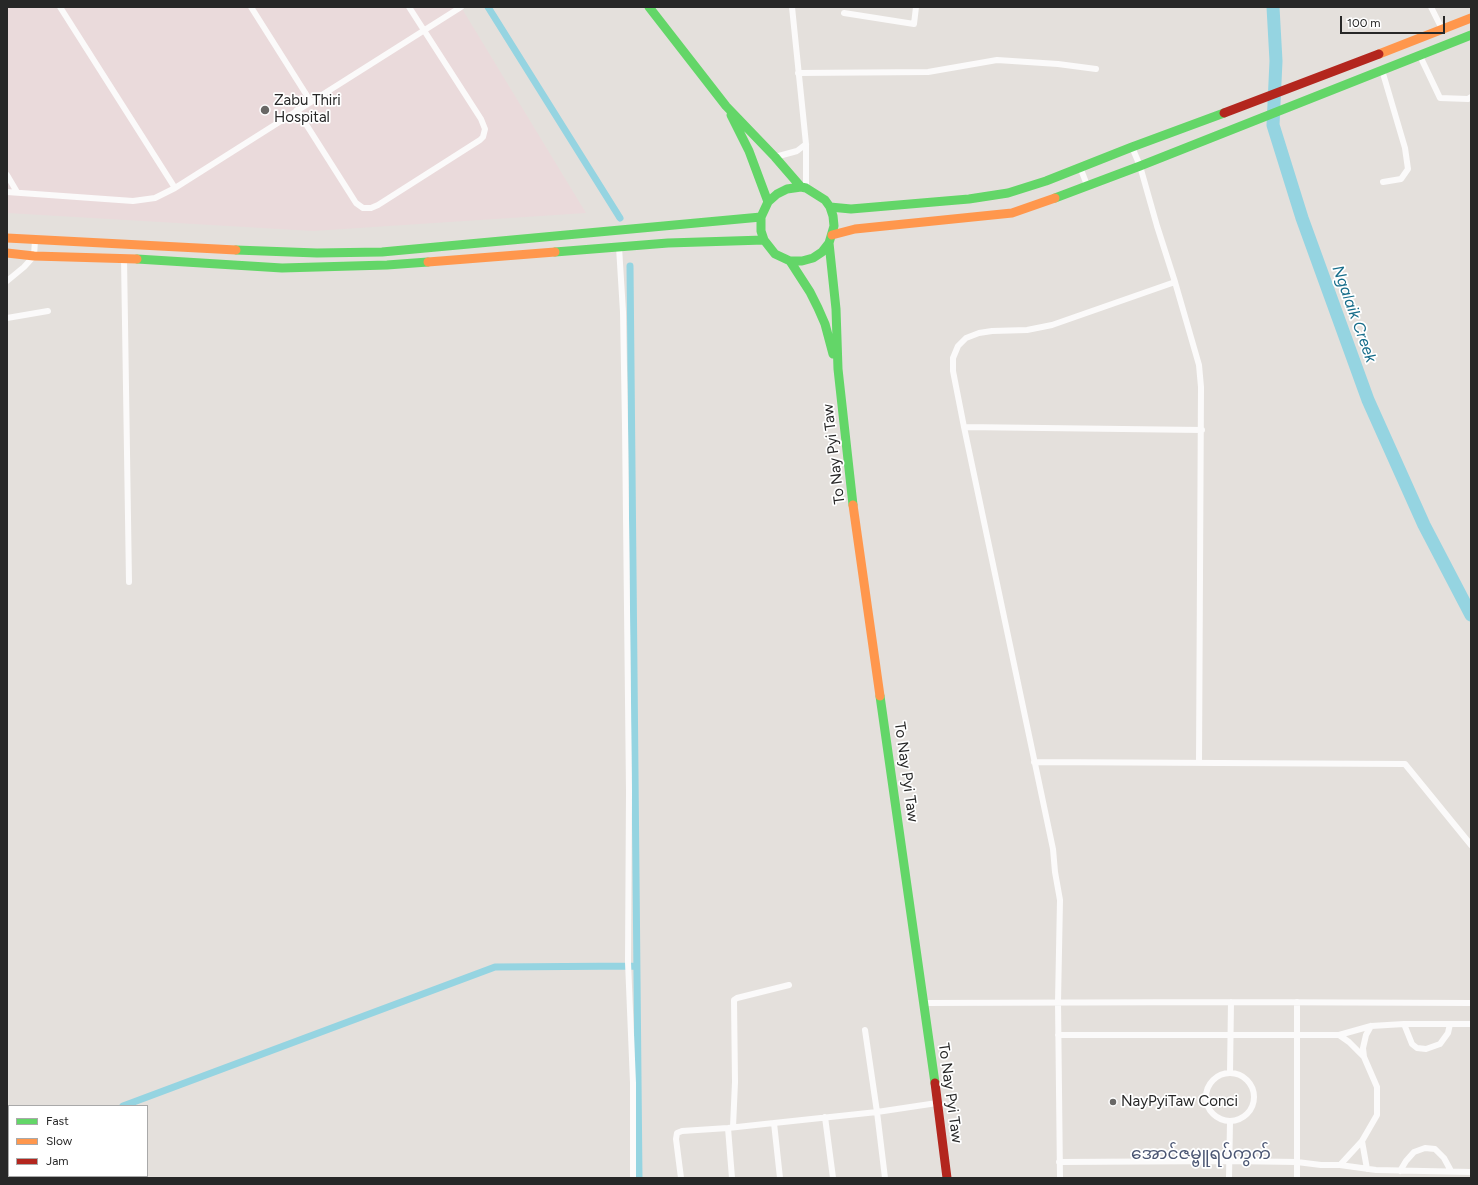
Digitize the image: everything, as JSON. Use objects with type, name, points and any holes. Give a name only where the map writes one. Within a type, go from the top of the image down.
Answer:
[{"type":"main road","points":[[649,7],[726,106],[803,188],[819,195],[830,207],[833,221],[831,239],[836,309],[838,369]]},
{"type":"main road","points":[[830,207],[850,209],[969,199],[1008,193],[1046,181],[1132,147],[1262,100],[1471,18]]},
{"type":"main road","points":[[803,188],[787,189],[777,194],[768,202],[761,216],[761,231],[764,240],[775,254],[790,261],[802,261],[813,258],[822,252],[831,239],[855,229],[1012,213],[1140,166],[1471,35]]},
{"type":"main road","points":[[726,106],[749,151],[768,202]]},
{"type":"main road","points":[[7,238],[265,252],[382,252],[761,216]]},
{"type":"main road","points":[[7,253],[34,256],[124,258],[289,268],[387,265],[709,241],[764,240]]},
{"type":"main road","points":[[790,261],[810,292],[818,308],[838,369]]},
{"type":"main road","name":"To Nay Pyi Taw","points":[[838,369],[851,489],[924,1003],[947,1178]]},
{"type":"street","points":[[60,7],[175,188]]},
{"type":"street","points":[[251,7],[311,102]]},
{"type":"street","points":[[297,110],[356,203],[363,208],[371,208],[378,205],[472,146],[483,137],[484,125],[408,7]]},
{"type":"street","points":[[7,192],[141,200],[155,198],[175,188],[461,7]]},
{"type":"street","points":[[792,7],[806,144],[803,188]]},
{"type":"street","points":[[844,13],[914,24],[916,7]]},
{"type":"street","points":[[1432,7],[1442,29]]},
{"type":"street","points":[[1420,56],[1440,98],[1470,100]]},
{"type":"street","points":[[798,73],[928,72],[997,60],[1058,64],[1096,69]]},
{"type":"street","points":[[1382,70],[1405,148],[1408,169],[1401,178],[1383,182]]},
{"type":"street","points":[[775,157],[797,151],[806,144]]},
{"type":"street","points":[[1132,147],[1140,166],[1156,226],[1175,282],[1199,365],[1202,430],[1199,762]]},
{"type":"street","points":[[1080,167],[1087,185]]},
{"type":"street","points":[[7,175],[17,192]]},
{"type":"street","points":[[7,281],[24,267],[34,256],[35,240]]},
{"type":"street","points":[[620,247],[623,312],[627,541],[629,965],[633,1084],[634,1178]]},
{"type":"street","points":[[124,258],[129,582]]},
{"type":"street","points":[[1060,1178],[1058,1002],[1060,900],[1053,849],[953,371],[954,358],[958,346],[966,338],[985,332],[1027,330],[1052,325],[1175,282]]},
{"type":"street","points":[[7,318],[48,311]]},
{"type":"street","points":[[964,427],[1202,430]]},
{"type":"street","points":[[1034,762],[1404,764],[1471,845]]},
{"type":"street","points":[[732,1178],[730,1128],[735,1082],[734,1000],[789,985]]},
{"type":"street","points":[[1230,1072],[1231,1002]]},
{"type":"street","points":[[1297,1002],[1297,1178]]},
{"type":"street","points":[[924,1003],[1471,1003]]},
{"type":"street","points":[[1058,1035],[1339,1035],[1371,1026],[1404,1024],[1471,1024]]},
{"type":"street","points":[[1404,1024],[1412,1044],[1417,1048],[1426,1049],[1440,1044],[1448,1033],[1450,1024]]},
{"type":"street","points":[[1340,1165],[1362,1141],[1377,1115],[1377,1087],[1364,1057],[1363,1048],[1366,1035],[1371,1026]]},
{"type":"street","points":[[865,1030],[885,1178]]},
{"type":"street","points":[[1339,1035],[1350,1042],[1364,1057]]},
{"type":"street","points":[[1230,1072],[1238,1073],[1251,1084],[1254,1092],[1254,1102],[1251,1110],[1245,1116],[1230,1122],[1220,1120],[1213,1115],[1205,1100],[1208,1085],[1214,1078],[1230,1072]]},
{"type":"street","points":[[681,1178],[676,1142],[677,1133],[684,1130],[730,1128],[825,1118],[937,1103]]},
{"type":"street","points":[[825,1118],[833,1178]]},
{"type":"street","points":[[1229,1178],[1230,1122]]},
{"type":"street","points":[[774,1123],[780,1178]]},
{"type":"street","points":[[1362,1141],[1367,1169]]},
{"type":"street","points":[[1400,1171],[1414,1152],[1425,1148],[1435,1149],[1444,1158],[1451,1171]]},
{"type":"street","points":[[1060,1162],[1297,1162],[1400,1171],[1471,1172]]},
{"type":"shaded area","name":"Zabu Thiri Hospital","points":[[7,7],[461,7],[586,213],[313,231],[7,213]]},
{"type":"waterway","points":[[488,7],[620,218]]},
{"type":"waterway","name":"Ngalaik Creek","points":[[1273,7],[1276,61],[1273,125],[1302,218],[1368,400],[1424,525],[1471,615]]},
{"type":"waterway","points":[[630,266],[639,1178]]},
{"type":"waterway","points":[[126,1105],[495,967],[635,966]]},
{"type":"traffic: fast","points":[[649,7],[726,106],[775,157],[801,187]]},
{"type":"traffic: fast","points":[[1055,198],[1140,166],[1471,35]]},
{"type":"traffic: fast","points":[[830,207],[851,209],[969,199],[1008,193],[1046,181],[1224,113]]},
{"type":"traffic: fast","points":[[731,115],[749,151],[768,202]]},
{"type":"traffic: fast","points":[[829,243],[822,252],[813,258],[802,261],[790,261],[775,254],[764,240],[761,231],[761,217],[768,202],[777,194],[787,189],[801,187],[806,188],[825,200],[830,207],[833,216],[834,226],[829,243],[836,309],[838,369],[853,505]]},
{"type":"traffic: fast","points":[[236,250],[317,253],[382,252],[761,217]]},
{"type":"traffic: fast","points":[[555,252],[668,243],[764,240]]},
{"type":"traffic: fast","points":[[137,259],[282,268],[387,265],[428,262]]},
{"type":"traffic: fast","points":[[790,261],[810,292],[818,308],[825,324],[833,354]]},
{"type":"traffic: fast","points":[[880,696],[935,1083]]},
{"type":"traffic: slow","points":[[1379,54],[1471,18]]},
{"type":"traffic: slow","points":[[832,235],[855,229],[1012,213],[1055,198]]},
{"type":"traffic: slow","points":[[7,238],[236,250]]},
{"type":"traffic: slow","points":[[428,262],[555,252]]},
{"type":"traffic: slow","points":[[7,253],[34,256],[137,259]]},
{"type":"traffic: slow","points":[[853,505],[880,696]]},
{"type":"traffic: jam","points":[[1224,113],[1379,54]]},
{"type":"traffic: jam","points":[[935,1083],[947,1178]]},
{"type":"place","name":"Zabu Thiri Hospital","points":[[265,110]]},
{"type":"place","name":"NayPyiTaw Conci","points":[[1113,1102]]},
{"type":"district","name":"အောင်ဇမ္ဗူရပ်ကွက်","points":[[1201,1154]]}]
